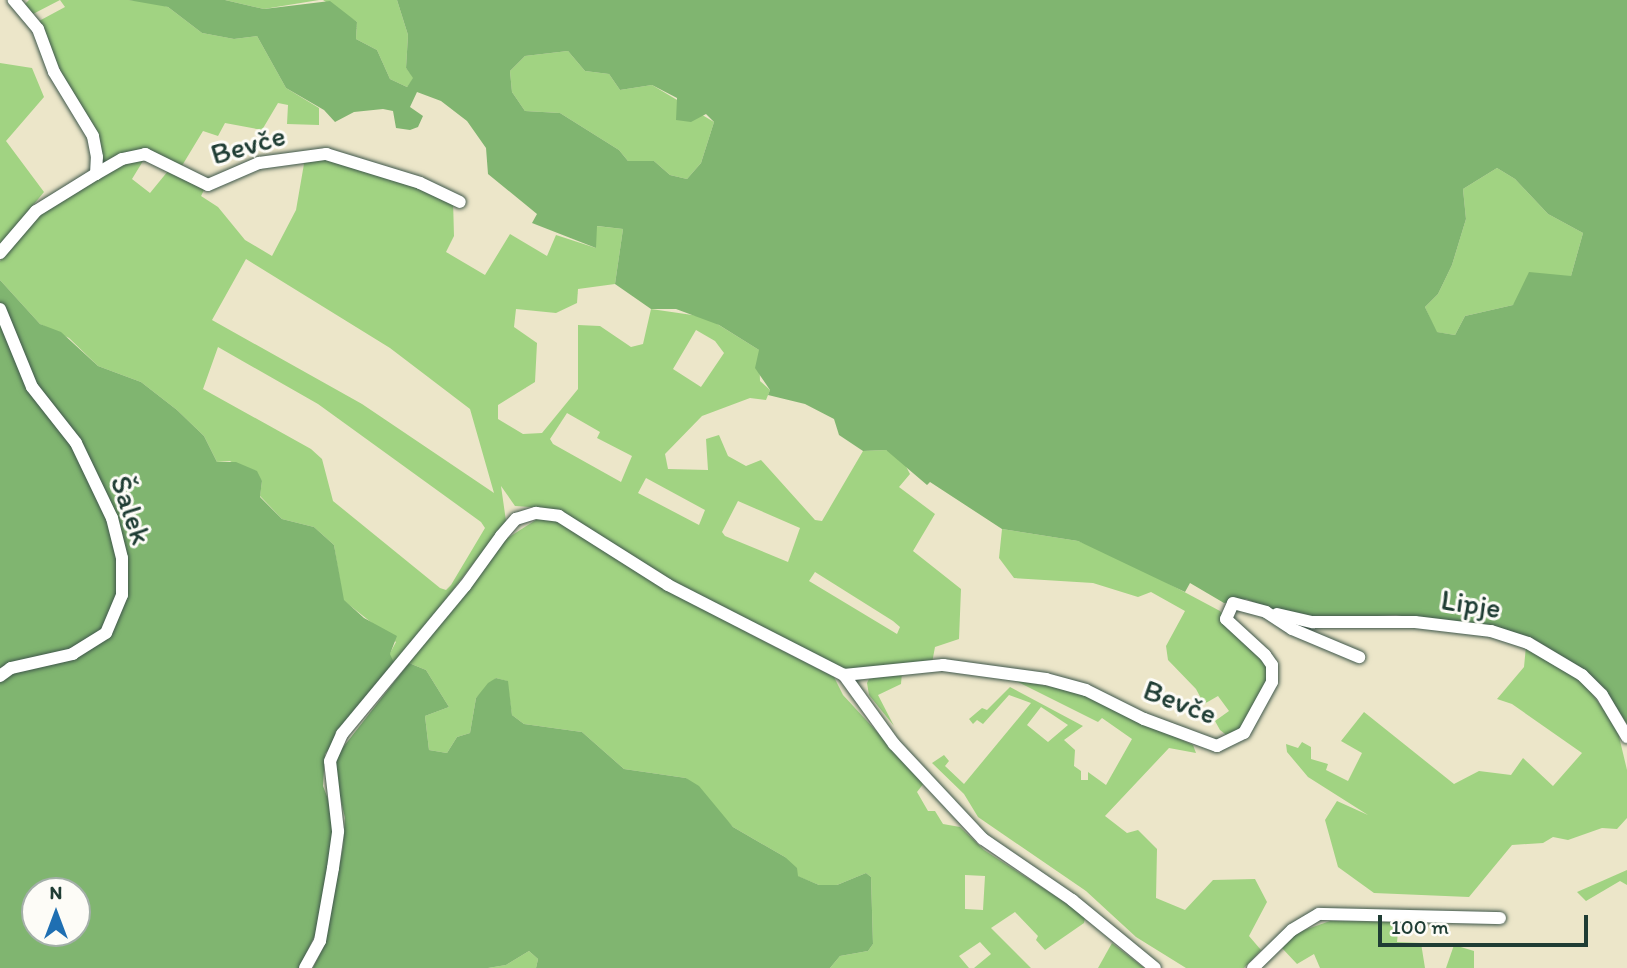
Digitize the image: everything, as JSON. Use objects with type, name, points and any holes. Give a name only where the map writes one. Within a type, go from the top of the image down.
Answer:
[{"type":"street","points":[[0,253],[36,211],[96,174],[93,136],[54,72],[38,29],[14,0]]},
{"type":"street","name":"Bevče","points":[[96,174],[122,159],[145,154],[208,185],[259,163],[327,154],[420,183],[460,202]]},
{"type":"street","name":"Šalek","points":[[0,309],[32,387],[76,443],[112,518],[122,558],[122,595],[106,632],[73,654],[11,668],[0,676]]},
{"type":"street","points":[[305,968],[320,941],[333,868],[338,831],[330,761],[342,734],[516,519],[536,513],[559,516],[668,585],[844,675],[894,744],[983,839],[1072,900],[1155,968]]},
{"type":"street","name":"Bevče","points":[[844,675],[943,666],[1046,679],[1086,690],[1144,719],[1217,746],[1244,733],[1272,682],[1272,665],[1226,619],[1227,609],[1233,603],[1245,604],[1266,612],[1292,629],[1359,657]]},
{"type":"street","name":"Lipje","points":[[1266,612],[1313,622],[1415,622],[1491,631],[1528,643],[1582,675],[1602,695],[1627,737]]},
{"type":"street","points":[[1253,968],[1292,930],[1319,914],[1500,918]]},
{"type":"green space","points":[[29,0],[60,0],[33,14],[25,4]]},
{"type":"green space","points":[[60,0],[151,2],[168,7],[202,33],[234,39],[257,36],[286,88],[319,108],[319,125],[287,124],[288,105],[278,103],[262,130],[225,123],[218,136],[203,131],[180,169],[155,152],[102,167],[39,21],[65,7]]},
{"type":"green space","points":[[128,0],[225,0],[264,9],[330,1],[357,22],[356,39],[377,50],[390,79],[407,87],[413,78],[406,68],[408,35],[397,0],[1627,0],[1627,724],[1604,688],[1585,670],[1532,638],[1396,615],[1321,619],[1279,612],[1246,599],[1224,603],[1190,583],[1185,592],[1078,541],[1002,529],[930,482],[927,485],[886,450],[863,451],[839,435],[834,419],[805,404],[768,395],[770,390],[755,368],[759,350],[719,325],[676,309],[651,309],[615,284],[623,229],[597,226],[596,248],[532,223],[537,214],[488,174],[486,148],[467,121],[441,101],[417,92],[410,107],[423,116],[418,127],[410,130],[396,128],[393,111],[383,109],[354,112],[335,122],[324,110],[286,88],[257,36],[234,39],[202,33],[168,7]],"holes":[[[568,51],[585,71],[609,74],[620,90],[652,85],[677,98],[676,120],[691,122],[706,114],[714,122],[701,163],[687,179],[670,175],[654,161],[628,161],[619,150],[560,113],[525,111],[512,92],[510,71],[525,56]],[[1497,168],[1515,179],[1548,214],[1583,233],[1571,276],[1529,272],[1513,305],[1465,316],[1455,335],[1437,332],[1425,307],[1438,294],[1452,265],[1466,219],[1463,189]]]},
{"type":"green space","points":[[225,0],[319,0],[264,9]]},
{"type":"green space","points":[[323,0],[397,0],[408,35],[406,68],[414,78],[407,87],[390,79],[377,50],[356,39],[357,22]]},
{"type":"green space","points":[[568,51],[585,71],[609,74],[620,90],[652,85],[714,122],[701,163],[687,179],[670,175],[654,161],[628,161],[619,150],[560,113],[525,111],[512,92],[510,71],[525,56]]},
{"type":"green space","points":[[0,63],[32,68],[44,97],[6,141],[44,192],[0,245]]},
{"type":"green space","points":[[137,157],[143,161],[132,179],[150,193],[168,171],[204,190],[201,196],[218,207],[245,240],[272,256],[296,210],[305,158],[326,158],[453,200],[454,236],[446,252],[485,275],[510,234],[547,256],[556,235],[596,248],[596,226],[623,229],[615,284],[578,289],[577,303],[556,313],[516,309],[514,327],[537,343],[535,382],[498,405],[498,419],[523,434],[542,433],[578,389],[578,325],[600,326],[631,347],[643,344],[651,309],[706,317],[759,350],[760,381],[770,390],[766,400],[750,398],[702,416],[665,454],[668,469],[708,470],[706,439],[719,435],[728,456],[746,466],[761,460],[815,520],[822,521],[863,451],[886,450],[902,459],[910,474],[899,487],[935,514],[913,551],[961,589],[959,639],[935,647],[932,663],[852,671],[836,667],[732,616],[545,508],[515,506],[501,486],[506,521],[395,665],[389,655],[396,642],[343,600],[334,545],[314,527],[282,519],[260,496],[262,481],[230,461],[217,462],[204,436],[177,410],[141,382],[98,366],[69,338],[40,324],[0,280],[0,261],[45,207]],"holes":[[[246,259],[390,348],[470,409],[494,493],[362,404],[212,320]],[[696,330],[715,341],[724,353],[701,387],[673,369]],[[218,347],[318,404],[481,522],[485,528],[446,590],[440,588],[333,501],[322,459],[311,449],[203,389]],[[567,413],[600,432],[597,438],[632,456],[621,482],[553,444],[550,439]],[[646,478],[705,510],[699,525],[638,493]],[[738,501],[800,528],[788,562],[725,536],[722,532]],[[815,572],[893,621],[900,627],[897,634],[809,581]]]},
{"type":"green space","points":[[1497,168],[1515,179],[1548,214],[1583,233],[1571,276],[1513,305],[1465,316],[1455,335],[1436,332],[1425,307],[1438,294],[1452,265],[1466,219],[1463,189]]},
{"type":"green space","points":[[0,280],[40,324],[61,332],[98,366],[141,382],[177,410],[204,436],[217,462],[236,462],[257,471],[262,481],[260,497],[282,519],[314,527],[334,545],[344,600],[364,618],[397,636],[390,654],[395,665],[325,754],[323,786],[333,812],[334,836],[315,935],[299,968],[0,968]]},
{"type":"green space","points":[[539,518],[564,522],[748,633],[834,677],[843,695],[924,783],[917,792],[928,811],[935,811],[943,824],[960,827],[984,850],[1085,917],[1084,923],[1045,950],[1036,940],[1038,936],[1015,912],[991,928],[1031,968],[974,968],[991,954],[980,942],[959,956],[969,968],[830,968],[840,956],[868,951],[873,944],[871,877],[866,873],[837,885],[819,885],[797,876],[785,857],[733,827],[686,778],[624,769],[582,732],[524,724],[512,715],[507,681],[496,678],[476,698],[470,733],[457,737],[447,753],[429,750],[425,716],[449,707],[426,670],[409,663],[506,539]],"holes":[[[965,875],[985,876],[983,910],[965,909]]]},
{"type":"green space","points":[[1002,529],[1078,541],[1113,554],[1220,611],[1234,631],[1265,658],[1269,682],[1243,726],[1229,737],[1220,730],[1215,721],[1229,711],[1218,696],[1204,704],[1196,689],[1168,660],[1166,646],[1185,611],[1151,592],[1138,597],[1093,583],[1014,578],[999,558]]},
{"type":"green space","points":[[1526,646],[1585,684],[1617,728],[1627,770],[1627,818],[1617,829],[1602,828],[1568,840],[1553,837],[1543,843],[1512,845],[1469,897],[1374,893],[1338,867],[1325,820],[1337,801],[1368,815],[1308,777],[1287,752],[1286,744],[1298,748],[1302,742],[1311,747],[1311,759],[1328,764],[1326,770],[1348,781],[1362,753],[1341,741],[1364,712],[1454,784],[1479,771],[1511,775],[1523,758],[1553,786],[1582,753],[1512,704],[1497,699],[1524,667]]},
{"type":"green space","points":[[409,663],[426,670],[449,707],[425,716],[429,750],[447,753],[457,737],[470,733],[476,698],[488,683],[496,678],[508,681],[512,715],[524,724],[582,732],[624,769],[686,778],[699,786],[733,827],[785,857],[797,868],[798,876],[819,885],[837,885],[866,873],[871,877],[873,944],[868,951],[840,956],[830,968],[536,968],[538,959],[529,951],[506,965],[488,968],[313,968],[324,946],[343,847],[345,818],[333,766],[337,755]]},
{"type":"green space","points":[[902,672],[901,684],[878,695],[894,726],[869,695],[867,683],[869,679]]},
{"type":"green space","points":[[1014,680],[1074,691],[1193,745],[1196,753],[1169,748],[1105,816],[1127,833],[1138,830],[1157,849],[1156,898],[1185,910],[1213,880],[1255,879],[1267,902],[1249,936],[1261,950],[1244,968],[1186,968],[1136,937],[1086,891],[978,817],[964,794],[932,763],[944,755],[949,761],[945,766],[964,784],[1031,703],[1009,695],[983,724],[977,720],[973,724],[969,719],[982,708],[987,710],[1010,687],[1083,726],[1064,740],[1075,750],[1074,766],[1081,771],[1081,780],[1088,780],[1088,772],[1106,785],[1132,739],[1102,718],[1098,722]],"holes":[[[1041,707],[1068,725],[1048,742],[1027,725]]]},
{"type":"green space","points":[[1627,870],[1627,885],[1620,881],[1586,901],[1577,892]]},
{"type":"green space","points":[[1330,921],[1399,922],[1397,942],[1421,943],[1425,968],[1320,968],[1314,954],[1297,964],[1281,947],[1299,932]]},
{"type":"green space","points":[[1112,943],[1144,968],[1098,968]]},
{"type":"green space","points":[[1454,945],[1474,951],[1474,968],[1446,968]]},
{"type":"green space","points":[[529,951],[538,959],[536,968],[488,968],[506,965]]}]
